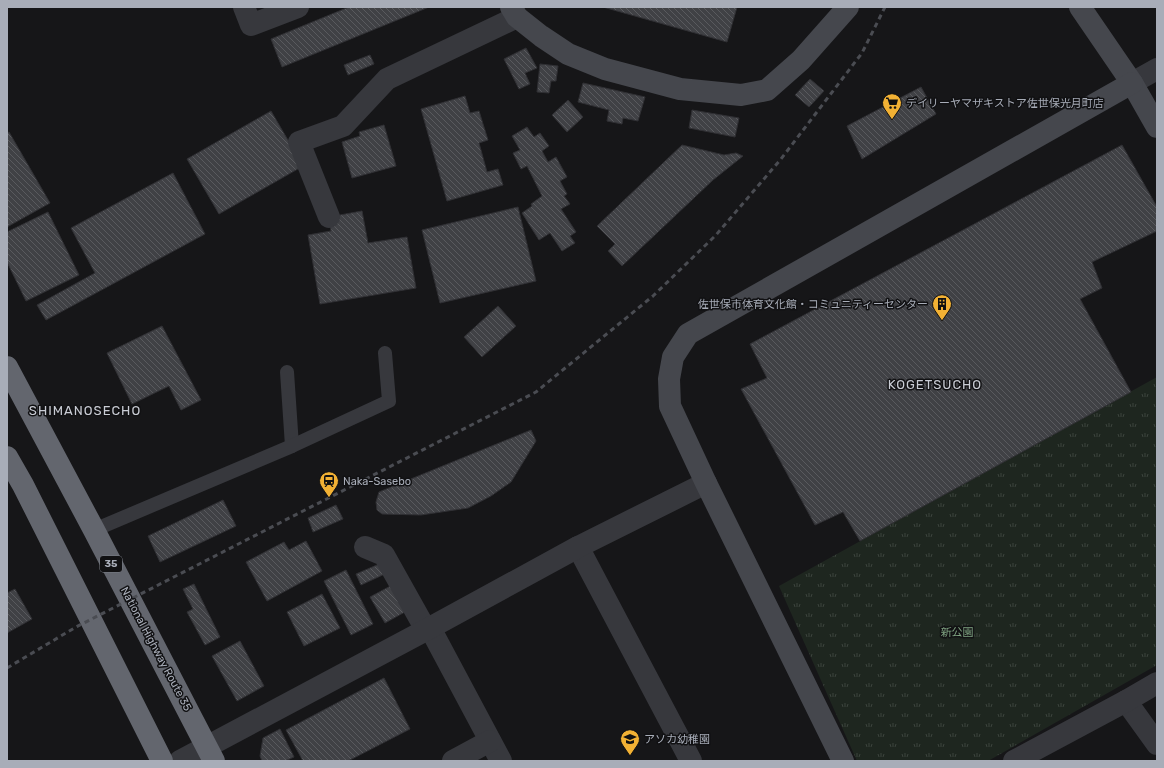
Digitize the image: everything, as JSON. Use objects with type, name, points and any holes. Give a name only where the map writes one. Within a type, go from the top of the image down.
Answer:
[{"type":"highway","name":"National Highway Route 35","points":[[7,367],[211,754]]},
{"type":"highway","points":[[7,457],[162,761]]},
{"type":"street","points":[[244,7],[251,25],[298,7]]},
{"type":"street","points":[[328,217],[299,142],[343,126],[387,79],[514,12],[540,36],[568,54],[606,69],[680,89],[741,95],[766,90],[801,60],[848,7]]},
{"type":"street","points":[[1080,7],[1132,83],[1157,127]]},
{"type":"street","points":[[843,761],[706,483],[670,406],[669,379],[673,357],[688,334],[1157,69]]},
{"type":"street","points":[[180,761],[211,754],[428,629],[578,547],[706,483]]},
{"type":"street","points":[[365,547],[384,554],[428,629],[501,761]]},
{"type":"street","points":[[578,547],[690,761]]},
{"type":"street","points":[[1014,761],[1157,683]]},
{"type":"street","points":[[1126,701],[1157,744]]},
{"type":"street","points":[[453,761],[490,740]]},
{"type":"lane","points":[[94,530],[292,446],[389,401],[385,353]]},
{"type":"lane","points":[[287,372],[292,446]]},
{"type":"green space","name":"新公園","points":[[1157,377],[1157,665],[988,761],[857,761],[779,586]]},
{"type":"building","points":[[349,7],[429,7],[282,67],[271,39]]},
{"type":"building","points":[[603,7],[737,7],[727,42]]},
{"type":"building","points":[[526,48],[537,68],[525,73],[530,84],[519,89],[504,59]]},
{"type":"building","points":[[370,55],[374,64],[348,75],[344,65]]},
{"type":"building","points":[[540,64],[558,66],[556,81],[551,81],[549,93],[537,92]]},
{"type":"building","points":[[810,79],[824,91],[809,107],[795,95]]},
{"type":"building","points":[[583,83],[645,97],[638,121],[623,118],[622,124],[607,121],[609,110],[578,102]]},
{"type":"building","name":"デイリーヤマザキストア佐世保光月町店","points":[[921,87],[936,114],[862,159],[847,126]]},
{"type":"building","points":[[465,96],[470,113],[479,111],[488,140],[479,143],[487,172],[498,169],[503,185],[447,201],[421,109]]},
{"type":"building","points":[[568,100],[583,117],[567,132],[552,115]]},
{"type":"building","points":[[692,110],[739,118],[735,137],[689,128]]},
{"type":"building","points":[[271,111],[303,166],[219,214],[187,159]]},
{"type":"building","points":[[384,125],[396,166],[352,178],[342,142],[360,136],[359,132]]},
{"type":"building","points":[[527,127],[534,137],[540,133],[549,146],[542,151],[548,162],[556,157],[567,177],[560,181],[567,194],[564,196],[570,204],[561,209],[576,232],[570,236],[575,243],[562,251],[550,233],[539,240],[522,213],[542,196],[527,166],[521,169],[513,153],[520,150],[512,136]]},
{"type":"building","points":[[9,132],[50,203],[7,227],[7,133]]},
{"type":"building","points":[[682,145],[724,155],[736,153],[743,156],[713,180],[622,266],[608,251],[615,244],[597,226]]},
{"type":"building","name":"佐世保市体育文化館・コミュニティーセンター","points":[[1122,145],[1157,207],[1157,231],[1092,262],[1102,288],[1080,299],[1131,392],[860,541],[843,512],[815,525],[741,389],[767,378],[750,344]]},
{"type":"building","points":[[173,173],[205,234],[46,320],[37,305],[95,273],[71,228]]},
{"type":"building","points":[[518,207],[536,281],[440,303],[422,230]]},
{"type":"building","points":[[362,211],[368,243],[407,237],[416,288],[320,304],[308,235],[331,231],[329,217]]},
{"type":"building","points":[[48,212],[79,275],[26,301],[7,262],[7,232]]},
{"type":"building","points":[[498,306],[516,326],[482,357],[464,337]]},
{"type":"building","points":[[162,326],[201,400],[181,410],[169,386],[132,404],[107,353]]},
{"type":"building","points":[[531,430],[536,441],[511,482],[491,496],[468,508],[421,515],[382,514],[377,510],[376,502],[379,492]]},
{"type":"building","points":[[223,500],[236,526],[160,562],[148,536]]},
{"type":"building","points":[[336,505],[343,519],[313,532],[308,518]]},
{"type":"building","points":[[306,541],[322,571],[267,601],[246,562],[284,542],[289,550]]},
{"type":"building","points":[[384,562],[389,572],[361,585],[356,574]]},
{"type":"building","points":[[346,570],[373,624],[351,635],[324,581]]},
{"type":"building","points":[[398,582],[412,608],[385,623],[370,597]]},
{"type":"building","points":[[194,584],[220,637],[205,645],[187,612],[193,609],[183,589]]},
{"type":"building","points":[[15,589],[32,619],[7,633],[7,593]]},
{"type":"building","points":[[322,594],[340,628],[304,646],[287,612]]},
{"type":"building","points":[[240,641],[264,686],[237,701],[212,656]]},
{"type":"building","points":[[384,678],[410,729],[348,761],[303,761],[286,730]]},
{"type":"building","points":[[280,729],[294,757],[285,761],[262,761],[260,756],[263,738]]},
{"type":"railway","points":[[7,668],[76,627],[536,392],[653,296],[716,235],[781,159],[862,53],[885,7]]},
{"type":"place","name":"デイリーヤマザキストア佐世保光月町店","points":[[892,120]]},
{"type":"place","name":"佐世保市体育文化館・コミュニティーセンター","points":[[942,321]]},
{"type":"place","name":"Naka-Sasebo","points":[[329,498]]},
{"type":"place","name":"アソカ幼稚園","points":[[630,756]]},
{"type":"district","name":"KOGETSUCHO","points":[[935,384]]},
{"type":"district","name":"SHIMANOSECHO","points":[[85,410]]}]
